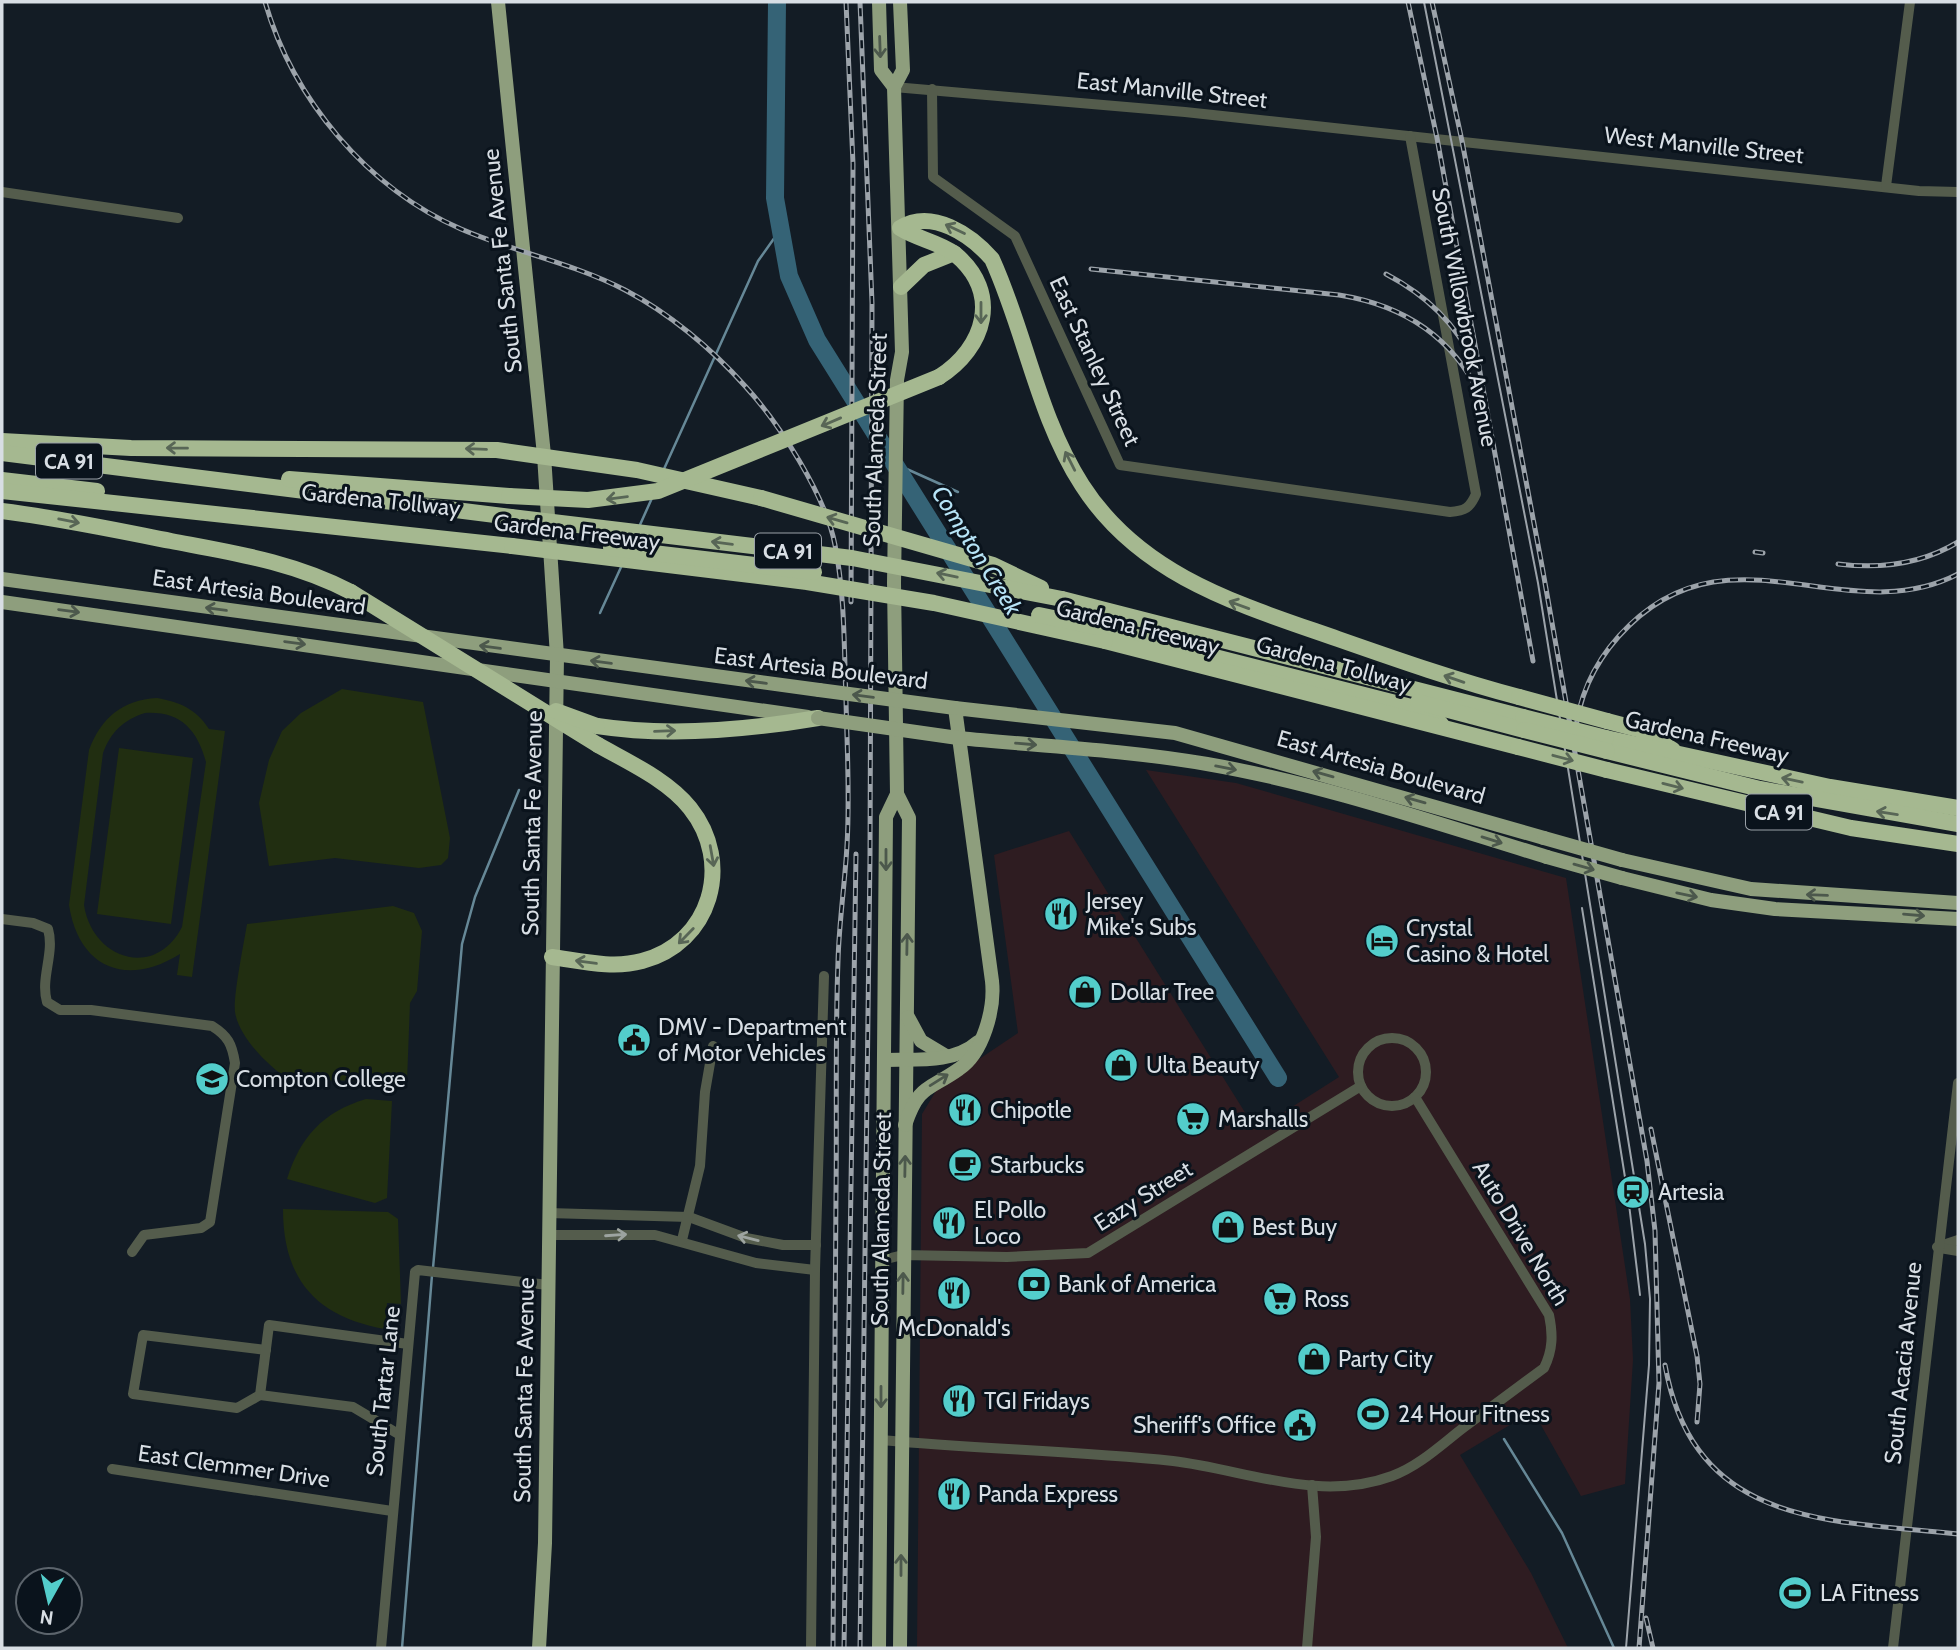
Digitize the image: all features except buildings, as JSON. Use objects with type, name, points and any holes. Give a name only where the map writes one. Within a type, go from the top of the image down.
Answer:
[{"type":"highway","points":[[900,228],[908,223],[943,224],[971,237],[992,259],[1057,434],[1081,484],[1109,520],[1143,552],[1184,580],[1226,601],[1462,682],[1642,730],[1688,758]]},
{"type":"highway","points":[[136,470],[588,500],[667,489],[939,377],[955,366],[974,346],[983,316],[976,282],[954,253],[900,228]]},
{"type":"highway","points":[[901,287],[925,265],[954,253]]},
{"type":"highway","points":[[2,441],[165,448],[451,448],[544,455],[637,470],[761,498],[993,565],[1062,599]]},
{"type":"highway","name":"Gardena Freeway","points":[[2,453],[852,558],[1062,599],[1207,636]]},
{"type":"highway","name":"Gardena Tollway","points":[[2,480],[511,542]]},
{"type":"highway","name":"Gardena Freeway","points":[[2,491],[511,542],[868,592],[1101,634],[1607,770],[1810,819],[1955,844]]},
{"type":"highway","points":[[2,511],[47,516],[269,560],[307,571],[351,592],[650,776],[688,805],[698,818],[714,864],[711,897],[705,913],[687,936],[666,953],[653,958],[611,964],[552,957]]},
{"type":"highway","name":"Gardena Tollway","points":[[1207,636],[1225,652],[1524,723],[1760,789],[1957,816]]},
{"type":"highway","points":[[521,697],[597,726],[646,732],[818,718]]},
{"type":"highway","name":"Gardena Freeway","points":[[1606,744],[1830,787],[1957,816]]},
{"type":"main road","name":"South Santa Fe Avenue","points":[[498,2],[544,455],[558,682],[545,1543],[539,1648]]},
{"type":"main road","name":"South Alameda Street","points":[[879,2],[881,70],[894,87]]},
{"type":"main road","name":"South Alameda Street","points":[[900,2],[903,70],[894,87],[902,352],[897,380],[894,583],[897,794],[909,818],[900,1648]]},
{"type":"main road","name":"East Artesia Boulevard","points":[[2,579],[557,656],[955,708],[1175,733],[1622,860],[1751,889],[1958,903]]},
{"type":"main road","points":[[141,621],[143,599]]},
{"type":"main road","name":"East Artesia Boulevard","points":[[2,602],[818,718],[958,745],[1158,756],[1277,778],[1547,857],[1700,898],[1762,907],[1958,919]]},
{"type":"main road","points":[[905,1125],[912,1106],[922,1092],[938,1079],[959,1070],[969,1060],[990,1021],[994,995],[955,708]]},
{"type":"main road","points":[[1277,778],[1280,762]]},
{"type":"main road","name":"South Alameda Street","points":[[879,1648],[886,817],[897,794]]},
{"type":"main road","points":[[1457,830],[1460,813]]},
{"type":"main road","points":[[906,1013],[922,1041],[947,1056]]},
{"type":"main road","points":[[884,1060],[947,1056],[970,1049],[979,1041]]},
{"type":"street","points":[[1886,186],[1910,2]]},
{"type":"street","name":"East Manville Street","points":[[894,87],[1446,139]]},
{"type":"street","name":"East Stanley Street","points":[[932,89],[933,177],[1015,236],[1120,465],[1450,512],[1463,511],[1472,505]]},
{"type":"street","name":"South Willowbrook Avenue","points":[[1410,136],[1475,481],[1476,494],[1472,505]]},
{"type":"street","name":"West Manville Street","points":[[1446,139],[1958,192]]},
{"type":"street","points":[[2,192],[178,218]]},
{"type":"street","points":[[2,919],[48,929],[51,939],[44,992],[47,1002],[60,1010],[91,1010],[212,1026],[226,1035],[232,1046],[235,1063],[210,1222],[201,1228],[144,1236],[132,1252]]},
{"type":"street","points":[[811,1648],[815,1270],[824,976]]},
{"type":"street","points":[[1386,1038],[1401,1038],[1414,1045],[1426,1064],[1426,1079],[1415,1097],[1398,1106],[1385,1105],[1368,1097],[1361,1086],[1358,1067],[1367,1048],[1386,1038]]},
{"type":"street","points":[[682,1240],[700,1166],[705,1092],[713,1046]]},
{"type":"street","name":"South Acacia Avenue","points":[[1893,1648],[1937,1247],[1958,1083]]},
{"type":"street","name":"Eazy Street","points":[[882,1260],[903,1255],[1007,1257],[1088,1253],[1361,1086]]},
{"type":"street","name":"Auto Drive North","points":[[881,1440],[994,1446],[1173,1461],[1228,1469],[1291,1486],[1345,1487],[1395,1475],[1419,1461],[1544,1368],[1551,1354],[1553,1332],[1549,1315],[1415,1097]]},
{"type":"street","points":[[548,1213],[688,1217],[746,1238],[783,1244],[816,1245]]},
{"type":"street","points":[[548,1235],[655,1235],[682,1240],[756,1263],[815,1270]]},
{"type":"street","points":[[1937,1247],[1958,1240]]},
{"type":"street","points":[[1937,1247],[1958,1251]]},
{"type":"street","name":"South Tartar Lane","points":[[381,1648],[415,1272],[446,1272],[548,1285]]},
{"type":"street","points":[[260,1395],[269,1325],[408,1344]]},
{"type":"street","points":[[266,1350],[142,1335],[133,1394],[237,1408],[260,1395],[353,1407],[400,1435]]},
{"type":"street","name":"East Clemmer Drive","points":[[112,1469],[392,1511]]},
{"type":"street","points":[[1307,1648],[1316,1537],[1312,1485]]},
{"type":"shaded area","points":[[1146,770],[1236,783],[1566,878],[1630,1299],[1633,1360],[1625,1484],[1581,1496],[1533,1411],[1460,1455],[1531,1573],[1568,1648],[917,1648],[922,1114],[939,1086],[1018,1033],[994,855],[1069,831],[1256,1130],[1339,1077]]},
{"type":"green space","points":[[342,689],[423,702],[450,838],[448,858],[441,865],[419,868],[335,858],[269,866],[259,803],[269,760],[282,731],[301,713]]},
{"type":"green space","points":[[157,698],[180,704],[199,716],[209,729],[225,731],[192,977],[177,975],[180,954],[142,969],[124,970],[108,966],[83,944],[74,927],[69,905],[89,750],[100,729],[114,713],[133,702]],"holes":[[[145,713],[168,715],[185,724],[198,740],[206,762],[182,927],[170,943],[156,954],[141,958],[111,950],[99,939],[89,924],[84,905],[103,753],[114,733],[124,723]]]},
{"type":"green space","points":[[119,748],[193,758],[171,924],[97,914]]},
{"type":"green space","points":[[393,906],[414,913],[422,931],[417,991],[410,1003],[407,1081],[289,1080],[264,1059],[249,1041],[242,1032],[235,1012],[247,924]]},
{"type":"green space","points":[[366,1099],[392,1101],[387,1198],[375,1203],[287,1179],[299,1151],[315,1128],[337,1111]]},
{"type":"green space","points":[[283,1209],[388,1212],[398,1219],[401,1304],[387,1303],[385,1329],[340,1315],[308,1291],[289,1256]]},
{"type":"waterway","name":"Compton Creek","points":[[777,2],[775,198],[789,276],[817,340],[1278,1078]]},
{"type":"waterway","points":[[664,469],[758,261],[780,230]]},
{"type":"waterway","points":[[900,466],[958,492]]},
{"type":"waterway","points":[[639,527],[652,498]]},
{"type":"waterway","points":[[600,613],[622,565]]},
{"type":"waterway","points":[[433,1268],[462,944],[475,897],[519,790]]},
{"type":"waterway","points":[[402,1648],[432,1275]]},
{"type":"waterway","name":"Compton Creek","points":[[1504,1439],[1562,1533],[1614,1648]]},
{"type":"tram line","points":[[1424,2],[1538,583],[1645,1244],[1650,1299],[1649,1365],[1626,1648]]},
{"type":"tram line","points":[[1582,908],[1628,1196],[1640,1295]]},
{"type":"railway","points":[[265,2],[294,73],[338,136],[365,165],[395,190],[461,229],[564,265],[625,290],[689,333],[732,372],[772,420],[812,483],[830,526],[842,603],[848,790],[837,1019],[833,1648]]},
{"type":"railway","points":[[846,2],[853,164],[851,602]]},
{"type":"railway","points":[[860,2],[872,303],[870,856],[860,1648]]},
{"type":"railway","points":[[1408,2],[1437,138],[1533,661]]},
{"type":"railway","points":[[1432,2],[1462,141],[1542,566],[1647,1161],[1655,1231],[1659,1383],[1639,1648]]},
{"type":"railway","points":[[1091,269],[1339,295],[1384,307],[1404,315],[1440,340],[1455,356],[1480,395]]},
{"type":"railway","points":[[1386,274],[1437,310],[1457,334],[1473,361]]},
{"type":"railway","points":[[1838,564],[1869,566],[1900,563],[1930,555],[1958,542]]},
{"type":"railway","points":[[1755,552],[1763,553]]},
{"type":"railway","points":[[1575,737],[1579,709],[1588,683],[1594,670],[1619,636],[1660,602],[1701,584],[1743,580],[1786,582],[1872,592],[1915,589],[1958,574]]},
{"type":"railway","points":[[844,1648],[856,854]]},
{"type":"railway","points":[[1651,1129],[1697,1356],[1700,1384],[1697,1422]]},
{"type":"railway","points":[[1665,1365],[1681,1418],[1705,1458],[1736,1486],[1774,1505],[1816,1517],[1958,1534]]},
{"type":"railway","points":[[1646,1618],[1653,1648]]},
{"type":"place","name":"Jersey Mike's Subs","points":[[1061,914]]},
{"type":"place","name":"Crystal Casino & Hotel","points":[[1382,941]]},
{"type":"place","name":"Dollar Tree","points":[[1085,992]]},
{"type":"place","name":"DMV - Department of Motor Vehicles","points":[[634,1040]]},
{"type":"place","name":"Ulta Beauty","points":[[1121,1065]]},
{"type":"place","name":"Compton College","points":[[212,1079]]},
{"type":"place","name":"Chipotle","points":[[965,1110]]},
{"type":"place","name":"Marshalls","points":[[1193,1119]]},
{"type":"place","name":"Starbucks","points":[[965,1165]]},
{"type":"place","name":"Artesia","points":[[1633,1192]]},
{"type":"place","name":"El Pollo Loco","points":[[949,1223]]},
{"type":"place","name":"Best Buy","points":[[1228,1227]]},
{"type":"place","name":"Bank of America","points":[[1034,1284]]},
{"type":"place","name":"McDonald's","points":[[954,1293]]},
{"type":"place","name":"Ross","points":[[1280,1299]]},
{"type":"place","name":"Party City","points":[[1314,1359]]},
{"type":"place","name":"TGI Fridays","points":[[959,1401]]},
{"type":"place","name":"24 Hour Fitness","points":[[1373,1414]]},
{"type":"place","name":"Sheriff's Office","points":[[1300,1425]]},
{"type":"place","name":"Panda Express","points":[[954,1494]]},
{"type":"place","name":"LA Fitness","points":[[1795,1593]]}]
